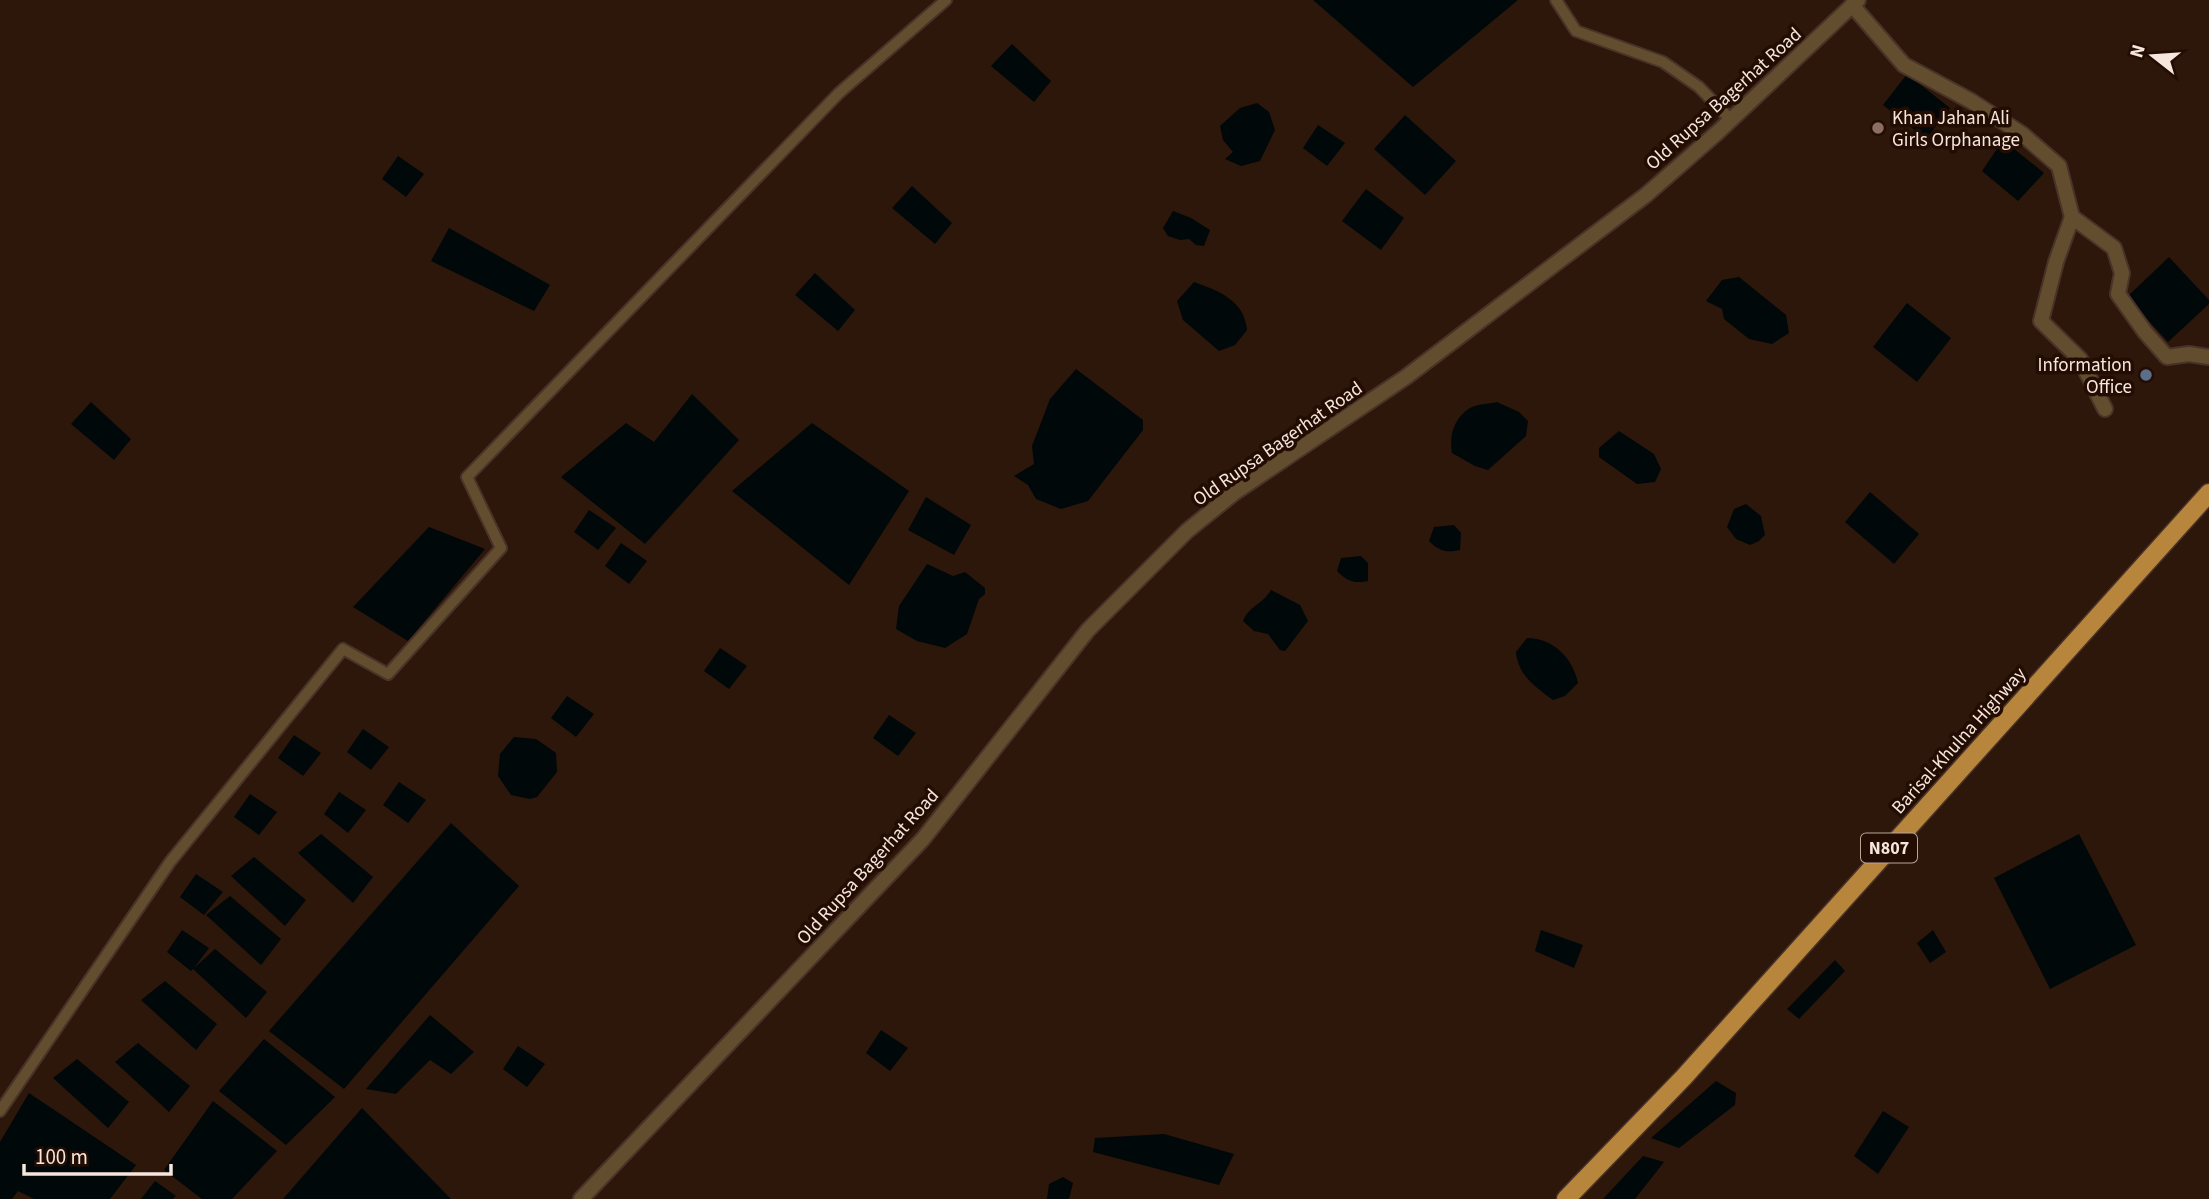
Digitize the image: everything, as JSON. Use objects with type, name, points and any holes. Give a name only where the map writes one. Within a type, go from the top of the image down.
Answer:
[{"type":"highway","name":"Barisal-Khulna Highway","points":[[1566,1199],[1685,1077],[2209,493]]},
{"type":"street","points":[[0,1111],[170,862],[343,649],[388,674],[501,548],[467,477],[839,93],[946,0]]},
{"type":"street","points":[[1556,0],[1576,31],[1663,62],[1699,87],[1731,120]]},
{"type":"street","points":[[1855,3],[1904,65],[1970,101],[2022,134],[2059,166],[2072,217],[2056,262],[2041,321],[2080,359],[2105,409]]},
{"type":"street","name":"Old Rupsa Bagerhat Road","points":[[581,1199],[923,839],[1088,630],[1187,531],[1234,493],[1406,377],[1646,195],[1731,120],[1855,3]]},
{"type":"street","points":[[2072,217],[2114,248],[2122,273],[2118,294],[2167,357],[2189,354],[2209,357]]},
{"type":"shaded area","points":[[1313,0],[1518,0],[1413,87]]},
{"type":"shaded area","points":[[1012,44],[1051,81],[1034,102],[991,66]]},
{"type":"shaded area","points":[[1907,74],[1950,108],[1926,139],[1883,105]]},
{"type":"shaded area","points":[[1257,103],[1269,112],[1275,130],[1260,161],[1241,166],[1225,159],[1233,152],[1223,140],[1220,126],[1240,108]]},
{"type":"shaded area","points":[[1405,115],[1456,161],[1425,195],[1374,149]]},
{"type":"shaded area","points":[[1318,125],[1345,143],[1327,166],[1303,148]]},
{"type":"shaded area","points":[[2003,140],[2044,173],[2018,201],[1982,171]]},
{"type":"shaded area","points":[[398,156],[424,174],[406,197],[382,179]]},
{"type":"shaded area","points":[[912,186],[952,223],[935,244],[892,208]]},
{"type":"shaded area","points":[[1366,189],[1404,218],[1381,250],[1342,221]]},
{"type":"shaded area","points":[[1173,211],[1210,230],[1204,246],[1196,245],[1189,239],[1180,240],[1168,236],[1163,228]]},
{"type":"shaded area","points":[[449,228],[550,285],[534,311],[431,261]]},
{"type":"shaded area","points":[[2169,257],[2209,300],[2209,304],[2168,342],[2127,297]]},
{"type":"shaded area","points":[[815,273],[855,310],[838,331],[795,295]]},
{"type":"shaded area","points":[[1739,277],[1786,315],[1789,333],[1772,344],[1749,339],[1724,319],[1722,309],[1706,301],[1722,280]]},
{"type":"shaded area","points":[[1194,282],[1221,293],[1241,311],[1247,330],[1235,345],[1219,351],[1183,320],[1177,301]]},
{"type":"shaded area","points":[[1907,303],[1951,338],[1917,382],[1873,347]]},
{"type":"shaded area","points":[[1076,369],[1143,420],[1143,430],[1088,501],[1061,509],[1036,499],[1028,485],[1014,476],[1034,464],[1032,446],[1050,399]]},
{"type":"shaded area","points":[[692,394],[739,440],[645,544],[561,477],[626,423],[654,442]]},
{"type":"shaded area","points":[[91,402],[131,439],[114,460],[71,424]]},
{"type":"shaded area","points":[[1497,402],[1519,412],[1528,421],[1526,436],[1488,470],[1452,453],[1451,440],[1456,422],[1465,412],[1476,406]]},
{"type":"shaded area","points":[[812,423],[909,491],[849,585],[732,491]]},
{"type":"shaded area","points":[[1619,431],[1654,454],[1661,469],[1655,482],[1637,484],[1599,457],[1599,448]]},
{"type":"shaded area","points":[[1870,492],[1919,534],[1894,564],[1845,522]]},
{"type":"shaded area","points":[[926,497],[971,525],[954,555],[908,530]]},
{"type":"shaded area","points":[[1746,504],[1761,516],[1765,535],[1750,545],[1736,539],[1727,527],[1734,509]]},
{"type":"shaded area","points":[[589,510],[616,528],[598,550],[574,532]]},
{"type":"shaded area","points":[[1454,525],[1461,533],[1460,550],[1443,550],[1429,541],[1434,527]]},
{"type":"shaded area","points":[[429,527],[485,549],[408,641],[353,607]]},
{"type":"shaded area","points":[[621,543],[647,561],[629,584],[605,566]]},
{"type":"shaded area","points":[[1361,556],[1368,563],[1368,581],[1351,581],[1337,571],[1341,558]]},
{"type":"shaded area","points":[[927,564],[953,576],[965,572],[985,588],[985,594],[979,599],[967,634],[945,648],[917,641],[896,629],[899,606]]},
{"type":"shaded area","points":[[1271,590],[1300,605],[1308,621],[1285,651],[1280,650],[1268,634],[1254,631],[1243,621]]},
{"type":"shaded area","points":[[1527,638],[1553,646],[1572,665],[1578,683],[1565,696],[1553,700],[1524,674],[1516,652]]},
{"type":"shaded area","points":[[720,648],[747,666],[729,689],[704,671]]},
{"type":"shaded area","points":[[567,696],[594,714],[576,737],[551,718]]},
{"type":"shaded area","points":[[889,715],[916,733],[898,756],[873,738]]},
{"type":"shaded area","points":[[363,729],[389,747],[371,770],[347,752]]},
{"type":"shaded area","points":[[294,735],[321,753],[303,776],[278,758]]},
{"type":"shaded area","points":[[514,737],[536,739],[556,753],[557,772],[537,797],[530,799],[511,795],[498,776],[500,754]]},
{"type":"shaded area","points":[[399,782],[426,800],[408,823],[383,805]]},
{"type":"shaded area","points":[[339,792],[366,810],[348,833],[324,814]]},
{"type":"shaded area","points":[[250,794],[277,812],[259,835],[234,817]]},
{"type":"shaded area","points":[[451,823],[519,886],[344,1089],[269,1031]]},
{"type":"shaded area","points":[[321,834],[373,877],[353,903],[298,853]]},
{"type":"shaded area","points":[[2079,834],[2136,945],[2050,989],[1994,878]]},
{"type":"shaded area","points":[[254,857],[306,900],[285,926],[231,876]]},
{"type":"shaded area","points":[[196,874],[223,892],[204,915],[180,897]]},
{"type":"shaded area","points":[[230,896],[281,939],[261,965],[206,915]]},
{"type":"shaded area","points":[[182,930],[209,948],[194,968],[215,949],[267,992],[246,1018],[193,969],[191,971],[167,952]]},
{"type":"shaded area","points":[[1541,930],[1583,945],[1574,968],[1535,951]]},
{"type":"shaded area","points":[[1933,930],[1946,952],[1930,963],[1917,943]]},
{"type":"shaded area","points":[[1835,960],[1845,971],[1799,1019],[1787,1009]]},
{"type":"shaded area","points":[[165,981],[217,1024],[196,1050],[141,1000]]},
{"type":"shaded area","points":[[430,1015],[474,1052],[451,1074],[430,1060],[396,1094],[366,1089]]},
{"type":"shaded area","points":[[881,1030],[908,1048],[890,1071],[866,1053]]},
{"type":"shaded area","points":[[264,1039],[335,1097],[286,1145],[219,1091]]},
{"type":"shaded area","points":[[138,1043],[190,1086],[169,1112],[115,1062]]},
{"type":"shaded area","points":[[518,1046],[545,1064],[527,1087],[503,1069]]},
{"type":"shaded area","points":[[77,1059],[129,1102],[108,1128],[53,1078]]},
{"type":"shaded area","points":[[1716,1081],[1736,1093],[1735,1105],[1679,1148],[1651,1138]]},
{"type":"shaded area","points":[[29,1093],[136,1165],[110,1199],[34,1199],[18,1191],[12,1199],[0,1199],[0,1142]]},
{"type":"shaded area","points":[[213,1101],[277,1151],[232,1199],[202,1199],[164,1170]]},
{"type":"shaded area","points":[[362,1108],[451,1199],[283,1199]]},
{"type":"shaded area","points":[[1883,1111],[1909,1127],[1878,1174],[1854,1156]]},
{"type":"shaded area","points":[[1164,1134],[1234,1154],[1219,1185],[1093,1152],[1095,1138]]},
{"type":"shaded area","points":[[1643,1156],[1664,1162],[1635,1199],[1603,1199]]},
{"type":"shaded area","points":[[1063,1177],[1073,1183],[1069,1199],[1047,1199],[1049,1184]]},
{"type":"shaded area","points":[[155,1181],[176,1196],[173,1199],[141,1199]]},
{"type":"place","name":"Khan Jahan Ali Girls Orphanage","points":[[1878,128]]},
{"type":"place","name":"Information Office","points":[[2146,375]]}]
